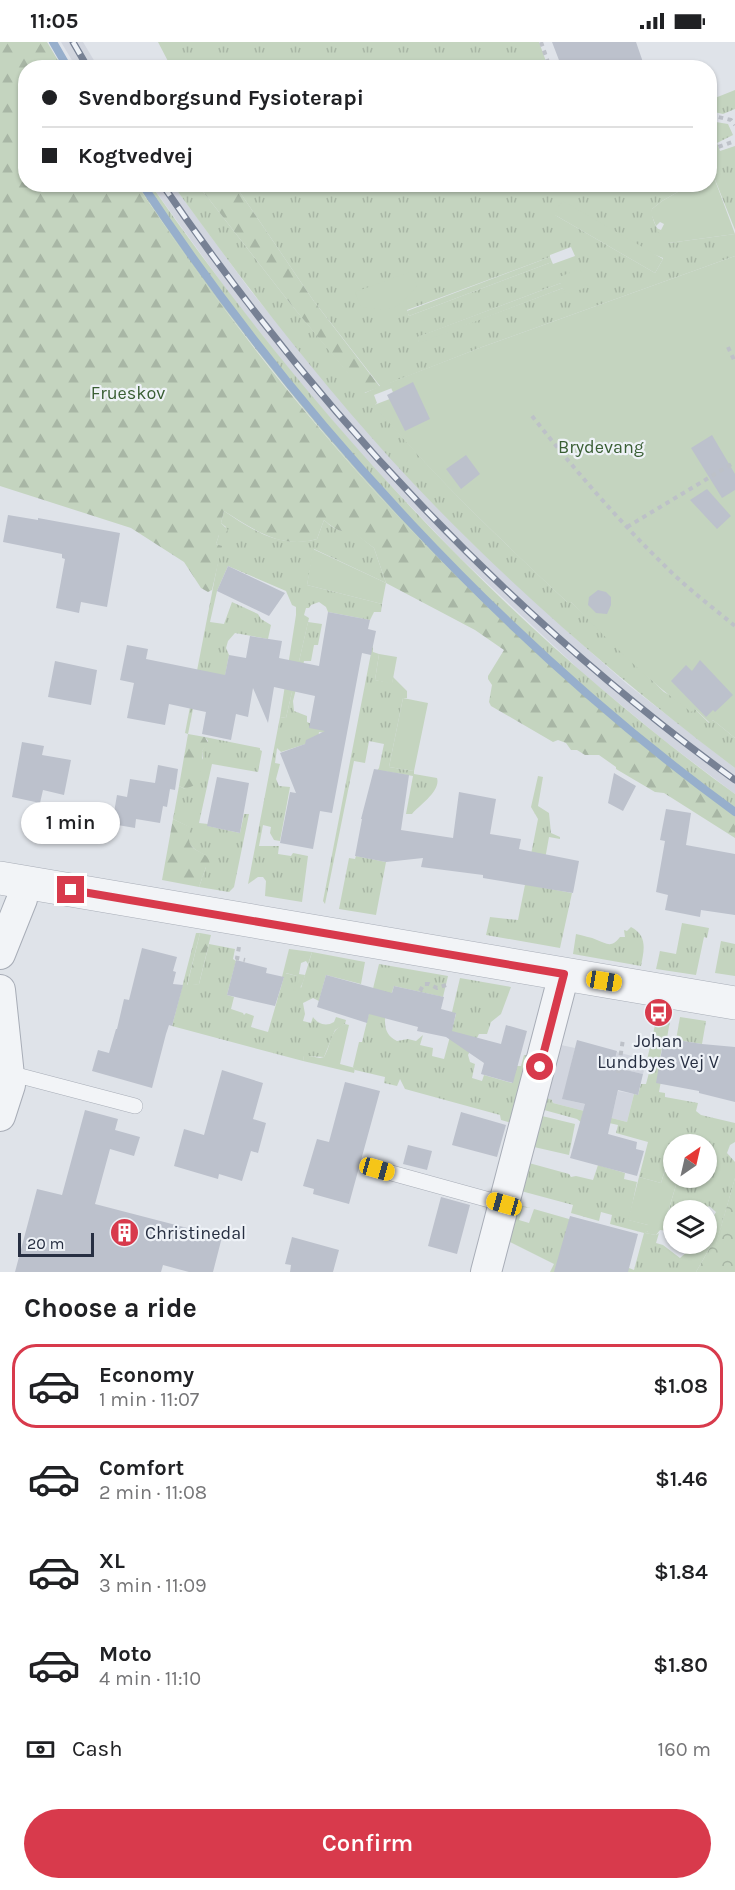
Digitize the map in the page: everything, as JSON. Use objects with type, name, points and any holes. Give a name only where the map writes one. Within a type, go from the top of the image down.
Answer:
[{"type":"street","points":[[0,954],[22,899],[12,880]]},
{"type":"street","points":[[12,880],[735,1004]]},
{"type":"street","points":[[486,1272],[564,974]]},
{"type":"street","points":[[0,990],[10,1085],[0,1116]]},
{"type":"lane","points":[[9,1073],[135,1107]]},
{"type":"lane","points":[[377,1169],[504,1204]]},
{"type":"path","points":[[540,42],[547,60]]},
{"type":"path","points":[[717,117],[730,120],[735,124]]},
{"type":"path","points":[[717,147],[735,141]]},
{"type":"path","points":[[728,347],[735,362]]},
{"type":"path","points":[[532,416],[572,466],[627,527],[667,568],[735,627]]},
{"type":"path","points":[[627,527],[735,462]]},
{"type":"path","points":[[240,944],[237,958],[245,960]]},
{"type":"path","points":[[420,991],[424,984],[437,988],[445,986]]},
{"type":"path","points":[[618,1073],[623,1039]]},
{"type":"shaded area","points":[[61,42],[83,42],[94,60],[72,60]]},
{"type":"shaded area","points":[[156,192],[178,192],[250,290],[323,379],[412,481],[472,543],[627,684],[735,768],[735,794],[666,742],[587,677],[458,556],[372,466],[300,383],[232,297]]},
{"type":"shaded area","points":[[561,1045],[575,1048],[563,1099],[613,1111],[618,1091],[634,1094],[627,1122],[553,1103],[547,1098]]},
{"type":"shaded area","points":[[617,1052],[647,1060],[643,1074],[621,1069],[612,1072]]},
{"type":"green space","name":"Frueskov","points":[[0,42],[47,42],[58,60],[18,60],[18,192],[142,192],[207,285],[273,372],[331,442],[393,511],[523,640],[662,759],[735,814],[735,838],[664,793],[655,792],[616,769],[599,755],[585,755],[577,750],[571,750],[566,743],[558,740],[553,742],[491,706],[489,702],[492,685],[488,676],[504,650],[475,630],[386,583],[374,548],[351,531],[339,531],[324,520],[317,539],[291,542],[257,531],[224,511],[221,523],[228,530],[223,535],[219,535],[216,544],[222,546],[212,590],[208,592],[201,588],[184,562],[131,528],[0,486]]},
{"type":"green space","points":[[158,42],[539,42],[545,60],[167,60]]},
{"type":"green space","points":[[735,90],[735,109],[723,114],[717,113],[717,97]]},
{"type":"green space","points":[[717,122],[728,124],[733,135],[717,143]]},
{"type":"green space","points":[[717,143],[720,151],[735,146],[735,230],[717,185]]},
{"type":"green space","points":[[717,185],[735,234],[669,243],[663,241],[656,228],[661,230],[664,224],[660,222],[656,226],[652,216],[652,209],[678,192],[717,192]]},
{"type":"green space","points":[[142,192],[156,192],[278,355],[346,436],[418,514],[492,590],[570,661],[651,730],[735,794],[735,814],[694,784],[576,687],[464,584],[400,519],[346,459],[269,366],[198,274]]},
{"type":"green space","points":[[178,192],[203,192],[289,302],[365,393],[380,386],[313,300],[240,192],[678,192],[652,209],[657,228],[669,243],[735,234],[735,256],[482,347],[390,383],[392,388],[374,395],[377,403],[375,405],[420,457],[517,555],[567,602],[571,602],[664,692],[695,709],[709,723],[713,720],[735,738],[735,768],[608,667],[488,559],[412,482],[348,411],[258,300]],"holes":[[[555,215],[663,258],[655,273]],[[571,247],[575,256],[553,264],[552,262],[409,316],[407,310],[550,257],[550,255]],[[561,283],[566,295],[563,288],[419,342],[418,337]]]},
{"type":"green space","points":[[203,192],[240,192],[313,300],[380,387],[364,393],[289,302]]},
{"type":"green space","points":[[563,201],[663,259],[655,273],[555,215]]},
{"type":"green space","name":"Brydevang","points":[[735,256],[735,738],[713,720],[710,723],[695,709],[691,712],[629,660],[571,602],[567,602],[468,506],[374,405],[395,397],[389,383]]},
{"type":"green space","points":[[550,257],[552,262],[409,316],[407,311]]},
{"type":"green space","points":[[580,269],[587,287],[566,295],[563,288],[419,343],[417,337],[561,283],[559,277]]},
{"type":"green space","points":[[412,271],[417,286],[399,305],[388,309],[361,307],[355,292]]},
{"type":"green space","points":[[224,511],[256,531],[291,542],[317,539],[324,520],[336,529],[351,530],[374,548],[386,583],[314,549],[307,585],[382,604],[381,612],[374,612],[370,620],[328,612],[326,607],[319,602],[306,608],[304,615],[296,615],[296,607],[292,605],[286,591],[228,566],[217,591],[210,622],[224,624],[232,602],[258,614],[261,619],[271,625],[268,639],[235,633],[228,641],[226,648],[229,655],[219,708],[194,704],[188,734],[185,733],[221,546],[216,544],[219,535],[226,527],[221,523]]},
{"type":"green space","points":[[313,549],[386,583],[382,604],[307,585]]},
{"type":"green space","points":[[296,615],[309,618],[286,718],[280,717]]},
{"type":"green space","points":[[308,622],[322,624],[318,645],[314,645],[311,661],[304,661],[293,701],[294,711],[307,716],[307,722],[345,737],[319,732],[318,740],[281,752],[277,748],[275,763],[280,764],[276,779],[279,786],[290,787],[280,841],[274,840],[270,833],[271,827],[263,825],[259,846],[279,846],[278,854],[291,856],[293,853],[308,856],[302,902],[265,896],[266,881],[263,877],[258,877],[248,884],[280,717],[286,718]]},
{"type":"green space","points":[[373,643],[373,652],[379,654],[375,680],[392,683],[393,677],[407,691],[407,698],[403,698],[389,767],[437,778],[437,783],[433,793],[412,814],[406,814],[413,776],[383,771],[372,777],[379,768],[384,744],[369,741],[365,763],[354,761],[325,904],[323,901]]},
{"type":"green space","points":[[379,654],[397,657],[392,684],[375,680]]},
{"type":"green space","points":[[403,698],[428,703],[414,771],[389,767]]},
{"type":"green space","points":[[188,734],[205,737],[208,743],[202,751],[201,768],[195,785],[185,789],[179,786]]},
{"type":"green space","points":[[205,737],[260,748],[262,751],[258,772],[212,764],[199,823],[240,833],[244,814],[249,814],[234,887],[229,892],[199,887],[206,867],[205,855],[190,844],[189,827],[173,819],[179,786],[185,789],[203,758],[202,751],[208,741]]},
{"type":"green space","points":[[538,776],[543,777],[538,806],[549,813],[551,833],[560,837],[560,839],[549,837],[540,887],[572,893],[560,948],[486,935],[490,917],[518,920],[538,819],[531,807]]},
{"type":"green space","points":[[173,819],[190,827],[190,843],[208,859],[210,865],[206,867],[199,887],[162,880]]},
{"type":"green space","points":[[356,856],[386,862],[376,915],[339,909],[349,858],[355,859]]},
{"type":"green space","points":[[682,923],[709,928],[707,938],[704,937],[696,975],[656,969],[660,951],[676,954]]},
{"type":"green space","points":[[631,927],[640,935],[644,944],[641,966],[573,954],[576,934],[612,944],[620,937],[625,937],[624,930],[627,931]]},
{"type":"green space","points":[[196,933],[200,933],[187,985],[199,984],[209,944],[235,949],[233,959],[236,961],[227,995],[234,997],[231,1009],[244,1015],[246,1013],[254,1016],[251,1027],[268,1032],[285,973],[297,976],[301,988],[312,952],[365,962],[361,984],[326,975],[319,1001],[313,998],[303,1003],[305,1014],[303,1021],[311,1023],[313,1017],[325,1024],[331,1024],[336,1017],[346,1020],[345,1024],[335,1030],[324,1057],[304,1056],[303,1061],[172,1026]]},
{"type":"green space","points":[[200,933],[211,935],[199,984],[187,986]]},
{"type":"green space","points":[[721,941],[735,944],[735,976],[715,973]]},
{"type":"green space","points":[[289,949],[312,952],[308,964],[306,961],[301,963],[299,974],[305,975],[303,983],[293,991],[297,976],[286,973],[284,978],[282,977]]},
{"type":"green space","points":[[379,964],[448,976],[443,997],[394,986],[385,1016],[385,1024],[390,1036],[397,1041],[408,1039],[416,1041],[423,1035],[420,1045],[433,1048],[432,1056],[444,1059],[456,1014],[452,1012],[460,978],[511,987],[501,1014],[491,1022],[487,1034],[479,1034],[468,1055],[470,1062],[475,1064],[472,1078],[482,1081],[484,1075],[512,1083],[517,1066],[521,1066],[524,1055],[530,1056],[512,1123],[501,1120],[500,1115],[405,1089],[400,1079],[397,1086],[384,1083],[385,1077],[355,1070],[353,1067],[359,1042],[362,1042]]},
{"type":"green space","points":[[658,1012],[671,1015],[659,1063],[664,1064],[659,1092],[665,1093],[665,1097],[698,1103],[696,1111],[701,1115],[735,1123],[735,1142],[730,1145],[727,1153],[735,1162],[735,1178],[717,1241],[717,1200],[672,1200],[675,1188],[717,1188],[717,1134],[663,1134],[661,1183],[639,1177],[648,1142],[616,1133],[618,1125],[600,1121],[582,1123],[577,1119],[544,1110],[547,1098],[553,1103],[627,1122],[634,1094],[638,1095],[641,1084],[646,1084],[650,1069],[655,1062],[647,1060]]},
{"type":"green space","points":[[680,1017],[706,1021],[702,1044],[676,1040]]},
{"type":"green space","points":[[345,1024],[349,1025],[340,1064],[355,1068],[354,1073],[303,1061],[304,1055],[324,1057],[333,1034]]},
{"type":"green space","points":[[542,1116],[575,1124],[569,1155],[534,1147]]},
{"type":"green space","points":[[529,1163],[569,1174],[571,1177],[593,1180],[598,1165],[625,1173],[624,1179],[637,1182],[629,1220],[648,1225],[648,1231],[645,1233],[656,1235],[659,1233],[656,1243],[663,1245],[663,1254],[675,1254],[680,1258],[685,1254],[706,1254],[696,1272],[623,1272],[629,1268],[634,1270],[644,1233],[610,1224],[612,1215],[601,1212],[599,1221],[571,1213],[573,1205],[521,1191]]},
{"type":"green space","points":[[639,1177],[661,1183],[663,1177],[663,1188],[675,1188],[672,1200],[663,1200],[663,1230],[660,1230],[656,1235],[644,1233],[648,1231],[648,1225],[628,1220]]},
{"type":"green space","points":[[735,1178],[735,1272],[696,1272],[706,1254],[717,1254],[717,1241]]},
{"type":"green space","points":[[518,1205],[531,1208],[523,1207],[519,1220],[529,1223],[534,1209],[569,1219],[593,1272],[550,1272],[554,1264],[508,1241]]},
{"type":"building","points":[[552,42],[636,42],[642,60],[559,60]]},
{"type":"building","points":[[413,382],[430,419],[405,431],[387,395]]},
{"type":"building","points":[[712,435],[735,474],[735,490],[722,498],[691,448]]},
{"type":"building","points":[[466,455],[480,474],[461,489],[446,469]]},
{"type":"building","points":[[707,489],[731,516],[717,529],[690,500]]},
{"type":"building","points":[[8,515],[120,533],[107,607],[81,602],[79,613],[56,608],[65,559],[62,558],[62,554],[3,542]]},
{"type":"building","points":[[228,566],[285,593],[269,616],[217,591]]},
{"type":"building","points":[[598,590],[606,592],[611,597],[611,605],[607,614],[596,613],[588,605],[589,597]]},
{"type":"building","points":[[328,612],[370,620],[368,629],[376,631],[371,655],[362,653],[332,813],[320,811],[313,849],[280,843],[290,792],[296,793],[280,753],[305,744],[306,740],[325,731],[309,728],[315,696],[274,687],[268,723],[253,688],[248,717],[236,714],[231,740],[202,734],[206,712],[169,704],[165,725],[127,718],[134,683],[120,680],[127,645],[148,649],[146,659],[225,675],[229,655],[246,658],[250,636],[282,641],[279,658],[319,666]]},
{"type":"building","points":[[700,660],[733,695],[715,712],[713,710],[706,717],[671,681],[686,665],[692,671]]},
{"type":"building","points":[[55,661],[97,670],[91,705],[48,697]]},
{"type":"building","points":[[22,742],[44,746],[42,755],[71,760],[64,795],[43,790],[40,803],[12,797]]},
{"type":"building","points":[[158,765],[178,769],[175,790],[170,789],[167,807],[163,806],[160,823],[136,819],[135,828],[112,824],[117,795],[127,797],[130,779],[155,783]]},
{"type":"building","points":[[374,769],[409,775],[401,830],[453,838],[459,792],[496,799],[490,834],[521,839],[519,849],[579,861],[573,893],[483,878],[483,875],[421,867],[423,858],[386,862],[355,856],[361,819]]},
{"type":"building","points":[[614,773],[636,786],[623,811],[608,803]]},
{"type":"building","points":[[217,777],[249,783],[240,833],[207,826]]},
{"type":"building","points":[[666,809],[691,813],[686,845],[735,854],[735,915],[701,910],[700,917],[665,910],[668,895],[656,892],[665,841],[660,840]]},
{"type":"building","points":[[142,948],[177,957],[173,971],[176,972],[173,984],[183,985],[172,1026],[169,1025],[166,1034],[152,1088],[92,1071],[98,1050],[109,1053],[124,999],[129,1000]]},
{"type":"building","points":[[236,960],[267,968],[266,973],[284,977],[275,1006],[227,995]]},
{"type":"building","points":[[326,975],[392,993],[394,986],[444,997],[441,1009],[456,1013],[452,1031],[501,1044],[506,1025],[527,1031],[513,1083],[481,1074],[484,1063],[446,1037],[417,1031],[418,1027],[369,1014],[367,1023],[317,1007]]},
{"type":"building","points":[[664,1038],[735,1047],[735,1102],[699,1093],[699,1091],[656,1083]]},
{"type":"building","points":[[577,1040],[617,1051],[613,1067],[643,1074],[638,1095],[618,1090],[608,1134],[637,1142],[636,1149],[644,1151],[637,1176],[570,1158],[585,1104],[562,1099]]},
{"type":"building","points":[[222,1070],[263,1083],[253,1119],[266,1123],[258,1153],[251,1151],[242,1181],[219,1174],[218,1179],[174,1166],[184,1129],[204,1135]]},
{"type":"building","points":[[345,1082],[380,1091],[349,1204],[313,1194],[314,1189],[303,1186],[317,1139],[329,1142]]},
{"type":"building","points":[[85,1110],[118,1119],[115,1130],[140,1137],[134,1156],[110,1149],[95,1204],[222,1237],[213,1272],[189,1272],[163,1265],[161,1272],[15,1272],[37,1189],[62,1195]]},
{"type":"building","points":[[461,1112],[506,1125],[497,1157],[452,1145]]},
{"type":"building","points":[[408,1145],[432,1151],[427,1170],[403,1164]]},
{"type":"building","points":[[441,1197],[470,1205],[457,1254],[428,1246]]},
{"type":"building","points":[[570,1216],[638,1234],[628,1272],[554,1272]]},
{"type":"building","points":[[292,1237],[339,1250],[333,1272],[290,1272],[291,1265],[285,1264]]},
{"type":"waterway","points":[[53,42],[63,60]]},
{"type":"waterway","points":[[148,192],[203,272],[268,358],[338,442],[412,524],[488,602],[568,677],[650,747],[735,812]]},
{"type":"railway","points":[[73,42],[83,60]]},
{"type":"railway","points":[[168,192],[222,269],[286,351],[423,507],[496,580],[572,650],[652,717],[735,780]]},
{"type":"place","name":"Johan Lundbyes Vej V","points":[[658,1012]]},
{"type":"place","name":"Christinedal","points":[[124,1233]]},
{"type":"route","points":[[71,890],[564,974],[540,1067]]}]
